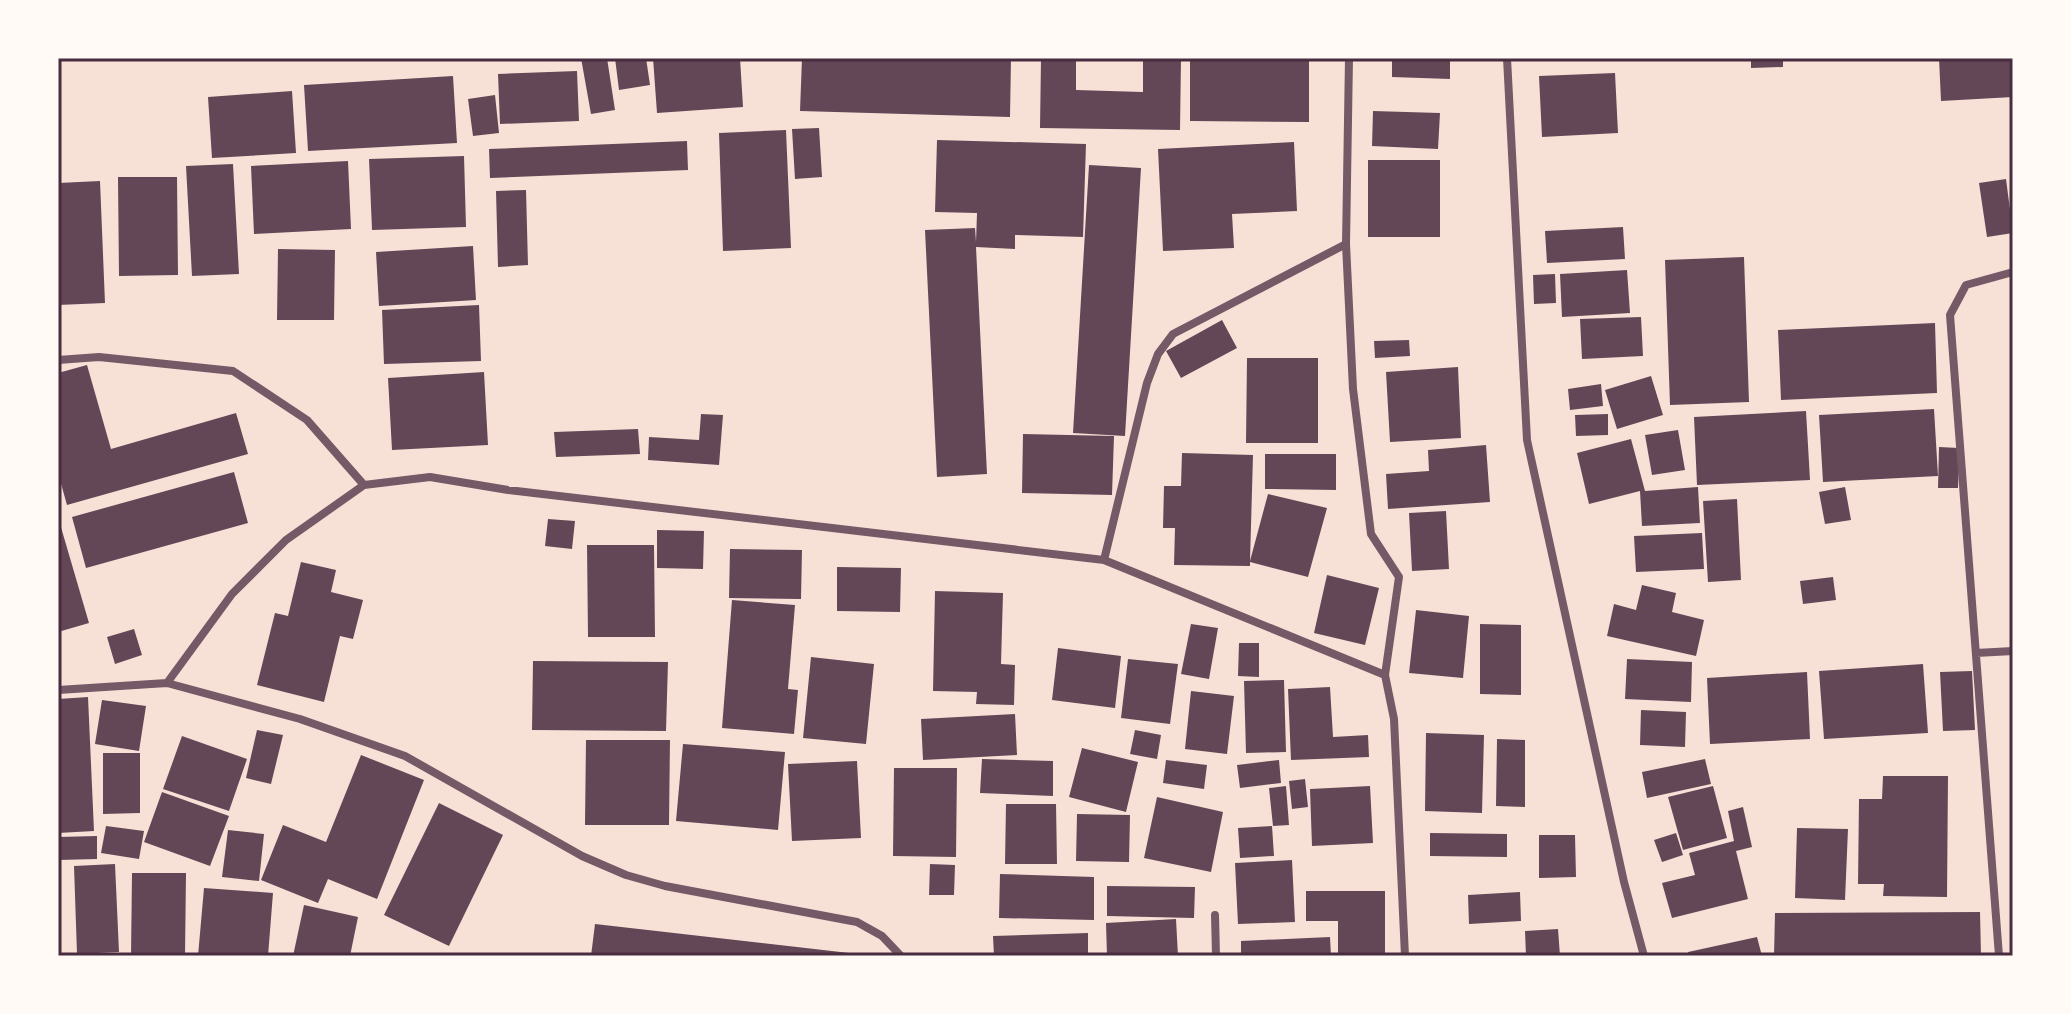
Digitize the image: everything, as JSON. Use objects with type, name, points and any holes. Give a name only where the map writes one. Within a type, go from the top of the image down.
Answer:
[{"type":"street","points":[[1349,58],[1346,244],[1353,389],[1371,534],[1399,577],[1385,675],[1394,719],[1405,956]]},
{"type":"street","points":[[1507,58],[1527,440],[1624,882],[1644,956]]},
{"type":"street","points":[[1104,560],[1147,383],[1158,354],[1173,334],[1346,244]]},
{"type":"street","points":[[1999,956],[1950,315],[1966,285],[2013,272]]},
{"type":"street","points":[[58,360],[99,357],[233,371],[307,420],[364,485]]},
{"type":"street","points":[[167,683],[232,594],[286,540],[364,485],[430,477],[508,490],[1104,560],[1385,675]]},
{"type":"street","points":[[1976,653],[2013,651]]},
{"type":"street","points":[[58,690],[167,683],[300,719],[405,756],[582,856],[626,875],[665,886],[857,922],[882,936],[901,956]]},
{"type":"street","points":[[1215,915],[1216,956]]},
{"type":"building","points":[[581,58],[607,58],[615,110],[591,114]]},
{"type":"building","points":[[615,58],[646,58],[650,85],[619,90]]},
{"type":"building","points":[[653,58],[740,58],[743,107],[657,113]]},
{"type":"building","points":[[802,58],[1011,58],[1010,117],[800,111]]},
{"type":"building","points":[[1143,58],[1181,58],[1180,130],[1040,128],[1041,59],[1076,60],[1076,90],[1143,92]]},
{"type":"building","points":[[1190,58],[1309,60],[1309,122],[1190,121]]},
{"type":"building","points":[[1392,58],[1450,58],[1450,79],[1392,77]]},
{"type":"building","points":[[1751,58],[1783,58],[1783,67],[1751,68]]},
{"type":"building","points":[[1939,58],[2013,58],[2013,97],[1941,101]]},
{"type":"building","points":[[577,71],[579,121],[500,124],[498,74]]},
{"type":"building","points":[[1615,73],[1618,133],[1542,137],[1539,76]]},
{"type":"building","points":[[453,76],[457,143],[308,151],[304,85]]},
{"type":"building","points":[[292,91],[296,153],[212,158],[208,97]]},
{"type":"building","points":[[495,95],[499,133],[473,136],[468,99]]},
{"type":"building","points":[[1373,111],[1440,113],[1438,149],[1372,146]]},
{"type":"building","points":[[819,128],[822,177],[795,179],[792,129]]},
{"type":"building","points":[[786,130],[791,248],[723,251],[719,133]]},
{"type":"building","points":[[937,140],[1086,144],[1083,237],[1015,235],[1015,249],[976,247],[987,474],[937,477],[925,230],[975,228],[976,242],[977,213],[935,212]]},
{"type":"building","points":[[687,141],[688,170],[490,178],[489,149]]},
{"type":"building","points":[[1294,142],[1297,211],[1232,214],[1234,248],[1163,251],[1158,149]]},
{"type":"building","points":[[464,156],[466,227],[372,230],[369,159]]},
{"type":"building","points":[[1368,160],[1440,160],[1440,237],[1368,237]]},
{"type":"building","points":[[348,161],[351,229],[254,234],[251,166]]},
{"type":"building","points":[[233,164],[239,274],[192,276],[186,166]]},
{"type":"building","points":[[1089,165],[1141,168],[1125,436],[1073,433]]},
{"type":"building","points":[[118,177],[177,177],[178,275],[119,276]]},
{"type":"building","points":[[2006,179],[2013,233],[1987,237],[1979,183]]},
{"type":"building","points":[[100,181],[105,303],[58,305],[58,183]]},
{"type":"building","points":[[526,190],[528,265],[498,267],[496,191]]},
{"type":"building","points":[[1623,227],[1625,259],[1547,263],[1545,231]]},
{"type":"building","points":[[473,246],[476,300],[379,306],[376,252]]},
{"type":"building","points":[[278,249],[335,250],[334,320],[277,320]]},
{"type":"building","points":[[1744,257],[1749,402],[1670,405],[1665,260]]},
{"type":"building","points":[[1627,270],[1630,313],[1562,317],[1560,274]]},
{"type":"building","points":[[1555,274],[1556,303],[1534,304],[1533,275]]},
{"type":"building","points":[[479,305],[481,361],[384,364],[382,310]]},
{"type":"building","points":[[1641,317],[1643,356],[1582,359],[1580,319]]},
{"type":"building","points":[[1222,320],[1237,348],[1181,378],[1166,351]]},
{"type":"building","points":[[1935,323],[1937,393],[1781,400],[1778,330]]},
{"type":"building","points":[[1409,340],[1410,356],[1375,358],[1374,341]]},
{"type":"building","points":[[1247,358],[1318,358],[1318,443],[1246,443]]},
{"type":"building","points":[[87,365],[111,449],[236,413],[248,454],[67,505],[58,473],[58,373]]},
{"type":"building","points":[[1458,367],[1461,438],[1390,442],[1386,372]]},
{"type":"building","points":[[484,372],[488,445],[392,450],[388,378]]},
{"type":"building","points":[[1651,376],[1663,415],[1617,429],[1605,390]]},
{"type":"building","points":[[1601,384],[1603,406],[1570,410],[1568,389]]},
{"type":"building","points":[[1934,409],[1938,476],[1823,482],[1819,415]]},
{"type":"building","points":[[1806,411],[1810,480],[1697,485],[1694,417]]},
{"type":"building","points":[[701,414],[723,415],[719,465],[648,460],[649,437],[699,440]]},
{"type":"building","points":[[1608,414],[1608,435],[1576,436],[1575,415]]},
{"type":"building","points":[[638,429],[640,454],[556,457],[554,432]]},
{"type":"building","points":[[1678,430],[1685,470],[1652,475],[1645,435]]},
{"type":"building","points":[[1023,434],[1114,436],[1112,495],[1022,493]]},
{"type":"building","points":[[1631,439],[1645,491],[1698,487],[1700,523],[1642,526],[1640,491],[1589,504],[1577,453]]},
{"type":"building","points":[[1486,445],[1490,502],[1388,509],[1386,474],[1429,471],[1428,450]]},
{"type":"building","points":[[1939,447],[1959,448],[1958,488],[1938,488]]},
{"type":"building","points":[[1182,453],[1253,455],[1250,561],[1268,494],[1327,508],[1308,577],[1250,562],[1250,566],[1174,565],[1175,528],[1163,528],[1164,486],[1181,486]]},
{"type":"building","points":[[1265,454],[1336,454],[1336,490],[1265,489]]},
{"type":"building","points":[[234,472],[248,523],[86,568],[72,517]]},
{"type":"building","points":[[1845,487],[1851,520],[1825,524],[1819,492]]},
{"type":"building","points":[[1737,499],[1741,580],[1708,582],[1703,501]]},
{"type":"building","points":[[1446,511],[1449,569],[1412,571],[1409,513]]},
{"type":"building","points":[[58,517],[89,623],[58,632]]},
{"type":"building","points":[[548,519],[575,521],[572,549],[545,546]]},
{"type":"building","points":[[657,530],[704,531],[703,569],[657,568]]},
{"type":"building","points":[[1702,533],[1704,569],[1636,572],[1634,536]]},
{"type":"building","points":[[587,545],[654,545],[655,637],[588,637]]},
{"type":"building","points":[[730,549],[802,550],[801,599],[729,598]]},
{"type":"building","points":[[301,562],[336,570],[331,592],[363,600],[353,639],[340,636],[324,702],[257,685],[275,613],[288,616]]},
{"type":"building","points":[[837,567],[901,568],[900,612],[837,611]]},
{"type":"building","points":[[1327,575],[1379,588],[1365,645],[1314,633]]},
{"type":"building","points":[[1833,577],[1836,600],[1803,604],[1800,581]]},
{"type":"building","points":[[1642,585],[1676,593],[1672,612],[1704,620],[1696,656],[1607,636],[1614,604],[1636,610]]},
{"type":"building","points":[[935,591],[1003,593],[1001,664],[1015,665],[1014,705],[976,704],[977,692],[933,691]]},
{"type":"building","points":[[732,600],[795,605],[788,689],[798,690],[794,734],[722,728]]},
{"type":"building","points":[[1416,610],[1469,616],[1463,678],[1409,673]]},
{"type":"building","points":[[1191,624],[1218,628],[1209,679],[1181,674]]},
{"type":"building","points":[[1480,624],[1521,625],[1521,695],[1480,694]]},
{"type":"building","points":[[134,629],[142,655],[115,664],[107,637]]},
{"type":"building","points":[[1239,643],[1259,643],[1259,677],[1238,676]]},
{"type":"building","points":[[1058,648],[1121,656],[1115,708],[1052,700]]},
{"type":"building","points":[[811,657],[874,664],[866,744],[803,738]]},
{"type":"building","points":[[1128,659],[1178,664],[1170,724],[1121,718]]},
{"type":"building","points":[[1627,659],[1692,662],[1691,702],[1625,699]]},
{"type":"building","points":[[533,661],[668,662],[666,731],[532,730]]},
{"type":"building","points":[[1923,664],[1928,733],[1824,739],[1819,671]]},
{"type":"building","points":[[1972,671],[1975,730],[1943,731],[1940,672]]},
{"type":"building","points":[[1807,672],[1810,739],[1710,744],[1707,678]]},
{"type":"building","points":[[1284,680],[1286,752],[1246,753],[1244,681]]},
{"type":"building","points":[[1330,687],[1333,737],[1368,735],[1369,757],[1291,760],[1288,689]]},
{"type":"building","points":[[1191,691],[1234,696],[1227,754],[1185,749]]},
{"type":"building","points":[[88,697],[94,831],[58,833],[58,699]]},
{"type":"building","points":[[102,700],[146,706],[139,751],[95,744]]},
{"type":"building","points":[[1641,710],[1686,712],[1685,747],[1640,745]]},
{"type":"building","points":[[1015,714],[1017,755],[923,760],[921,719]]},
{"type":"building","points":[[257,730],[283,735],[271,784],[246,778]]},
{"type":"building","points":[[1135,730],[1161,735],[1157,759],[1130,754]]},
{"type":"building","points":[[1426,733],[1484,735],[1482,813],[1425,811]]},
{"type":"building","points":[[182,736],[247,759],[229,811],[163,789]]},
{"type":"building","points":[[1497,739],[1525,740],[1525,807],[1496,806]]},
{"type":"building","points":[[586,740],[670,740],[669,825],[585,825]]},
{"type":"building","points":[[683,744],[785,752],[778,830],[676,821]]},
{"type":"building","points":[[1082,748],[1138,762],[1126,812],[1069,797]]},
{"type":"building","points":[[103,753],[140,753],[140,813],[103,814]]},
{"type":"building","points":[[361,755],[424,780],[377,899],[328,879],[318,903],[261,880],[283,825],[326,842]]},
{"type":"building","points":[[982,759],[1053,761],[1053,796],[980,793]]},
{"type":"building","points":[[1705,759],[1711,784],[1647,798],[1642,772]]},
{"type":"building","points":[[1166,760],[1207,765],[1204,789],[1163,783]]},
{"type":"building","points":[[1279,760],[1281,783],[1240,788],[1237,765]]},
{"type":"building","points":[[857,761],[861,838],[792,841],[788,764]]},
{"type":"building","points":[[894,768],[957,768],[956,857],[893,856]]},
{"type":"building","points":[[1883,776],[1948,776],[1947,897],[1883,896],[1884,884],[1858,884],[1859,799],[1882,799]]},
{"type":"building","points":[[1305,779],[1308,807],[1292,809],[1289,781]]},
{"type":"building","points":[[1286,786],[1289,825],[1273,826],[1269,788]]},
{"type":"building","points":[[1370,786],[1373,843],[1312,846],[1310,789]]},
{"type":"building","points":[[1713,786],[1727,838],[1683,850],[1668,797]]},
{"type":"building","points":[[162,792],[229,816],[210,866],[144,842]]},
{"type":"building","points":[[1157,797],[1223,812],[1211,872],[1144,858]]},
{"type":"building","points":[[439,803],[503,835],[449,946],[384,915]]},
{"type":"building","points":[[1006,804],[1056,804],[1057,864],[1005,864]]},
{"type":"building","points":[[1743,807],[1752,847],[1736,851],[1748,899],[1672,918],[1662,883],[1695,875],[1689,853],[1734,841],[1728,811]]},
{"type":"building","points":[[1077,814],[1130,815],[1129,862],[1076,861]]},
{"type":"building","points":[[106,826],[144,831],[139,859],[101,853]]},
{"type":"building","points":[[1272,826],[1274,856],[1240,858],[1238,828]]},
{"type":"building","points":[[1797,828],[1848,829],[1845,900],[1795,898]]},
{"type":"building","points":[[228,830],[264,834],[259,881],[222,877]]},
{"type":"building","points":[[1430,833],[1507,834],[1507,857],[1430,856]]},
{"type":"building","points":[[1676,833],[1683,855],[1662,862],[1654,840]]},
{"type":"building","points":[[1539,835],[1575,835],[1576,877],[1539,878]]},
{"type":"building","points":[[97,836],[97,859],[58,860],[58,837]]},
{"type":"building","points":[[1292,860],[1295,922],[1238,924],[1235,863]]},
{"type":"building","points":[[115,864],[119,952],[77,954],[74,866]]},
{"type":"building","points":[[930,864],[955,865],[954,895],[929,895]]},
{"type":"building","points":[[132,873],[186,873],[185,956],[131,956]]},
{"type":"building","points":[[1000,874],[1094,877],[1094,920],[999,918]]},
{"type":"building","points":[[1107,886],[1195,887],[1194,918],[1107,916]]},
{"type":"building","points":[[204,888],[273,893],[268,956],[198,956]]},
{"type":"building","points":[[1306,891],[1385,891],[1385,956],[1338,956],[1338,921],[1306,921]]},
{"type":"building","points":[[1520,892],[1521,921],[1469,924],[1468,895]]},
{"type":"building","points":[[304,905],[358,917],[350,956],[293,956]]},
{"type":"building","points":[[1980,912],[1981,956],[1774,956],[1775,913]]},
{"type":"building","points":[[1176,919],[1178,956],[1107,956],[1106,923]]},
{"type":"building","points":[[595,924],[858,954],[858,956],[591,956]]},
{"type":"building","points":[[1558,929],[1560,956],[1526,956],[1525,931]]},
{"type":"building","points":[[1088,933],[1088,956],[994,956],[993,936]]},
{"type":"building","points":[[1330,937],[1331,956],[1241,956],[1241,941]]},
{"type":"building","points":[[1757,937],[1762,956],[1689,956],[1688,952]]}]
